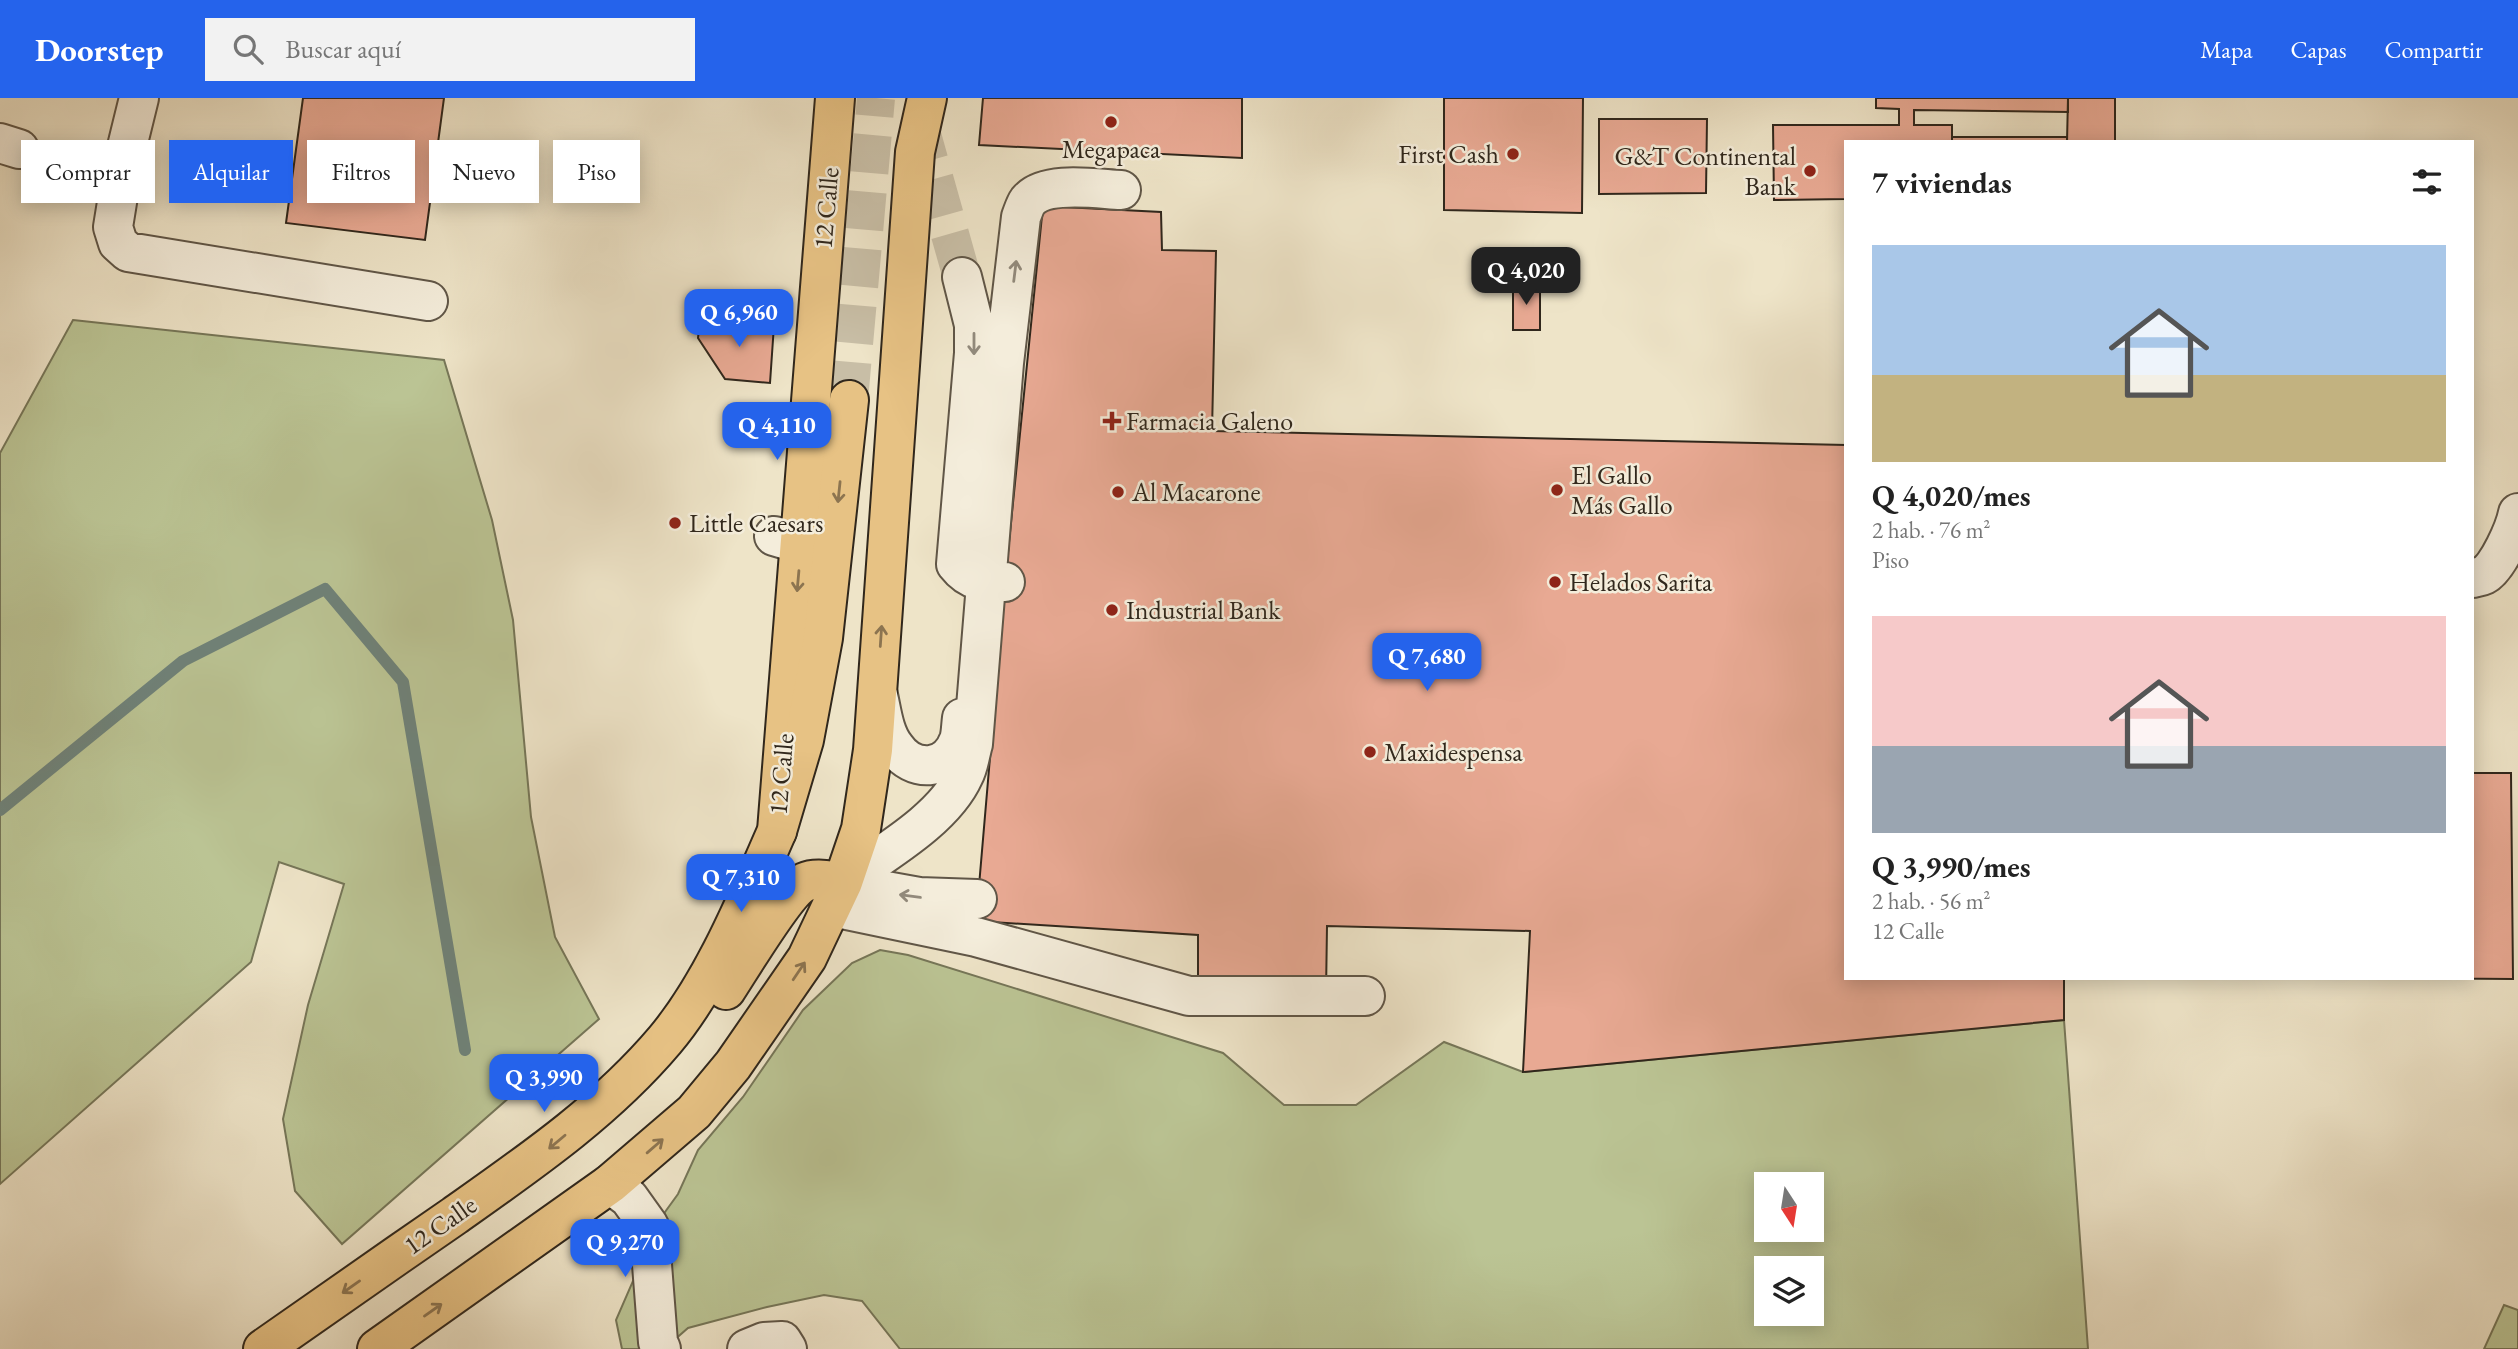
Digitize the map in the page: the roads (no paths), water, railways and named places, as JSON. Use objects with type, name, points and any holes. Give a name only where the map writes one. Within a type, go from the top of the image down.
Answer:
[{"type":"main road","name":"12 Calle","points":[[263,1349],[547,1150],[615,1093],[666,1039],[699,991],[739,919],[777,831],[787,540],[835,98]]},
{"type":"main road","points":[[377,1349],[610,1184],[694,1112],[733,1065],[807,958],[837,894],[861,829],[873,750],[915,152],[927,98]]},
{"type":"main road","points":[[777,831],[804,740],[823,638],[849,400]]},
{"type":"main road","points":[[666,1039],[690,1026],[722,995],[789,894],[804,883],[822,879],[837,894]]},
{"type":"street","points":[[139,98],[124,159],[113,227],[118,243],[128,252],[428,301]]},
{"type":"street","points":[[837,894],[927,821],[949,799],[964,775],[973,744],[983,576],[1021,217],[1028,202],[1040,192],[1059,188],[1121,190]]},
{"type":"street","points":[[877,691],[886,730],[893,746],[904,758],[916,766],[936,765],[950,755],[959,740],[983,576],[974,325],[962,277]]},
{"type":"street","points":[[2474,578],[2486,575],[2501,554],[2518,513]]},
{"type":"street","points":[[837,894],[977,899]]},
{"type":"street","points":[[837,894],[976,937],[1189,996],[1364,996]]},
{"type":"street","points":[[610,1184],[629,1198],[649,1226],[658,1342],[661,1349]]},
{"type":"street","points":[[747,1349],[764,1342],[782,1341],[787,1349]]},
{"type":"waterway","points":[[0,810],[183,661],[325,589],[403,682],[465,1050]]},
{"type":"tunnel","points":[[849,400],[876,98]]},
{"type":"tunnel","points":[[919,124],[962,277]]},
{"type":"place","name":"Megapaca","points":[[1111,122]]},
{"type":"place","name":"First Cash","points":[[1513,154]]},
{"type":"place","name":"G&T Continental Bank","points":[[1810,171]]},
{"type":"place","name":"Farmacia Galeno","points":[[1112,421]]},
{"type":"place","name":"El Gallo Más Gallo","points":[[1557,490]]},
{"type":"place","name":"Al Macarone","points":[[1118,492]]},
{"type":"place","name":"Little Caesars","points":[[675,523]]},
{"type":"place","name":"Helados Sarita","points":[[1555,582]]},
{"type":"place","name":"Industrial Bank","points":[[1112,610]]},
{"type":"place","name":"Maxidespensa","points":[[1370,752]]}]
